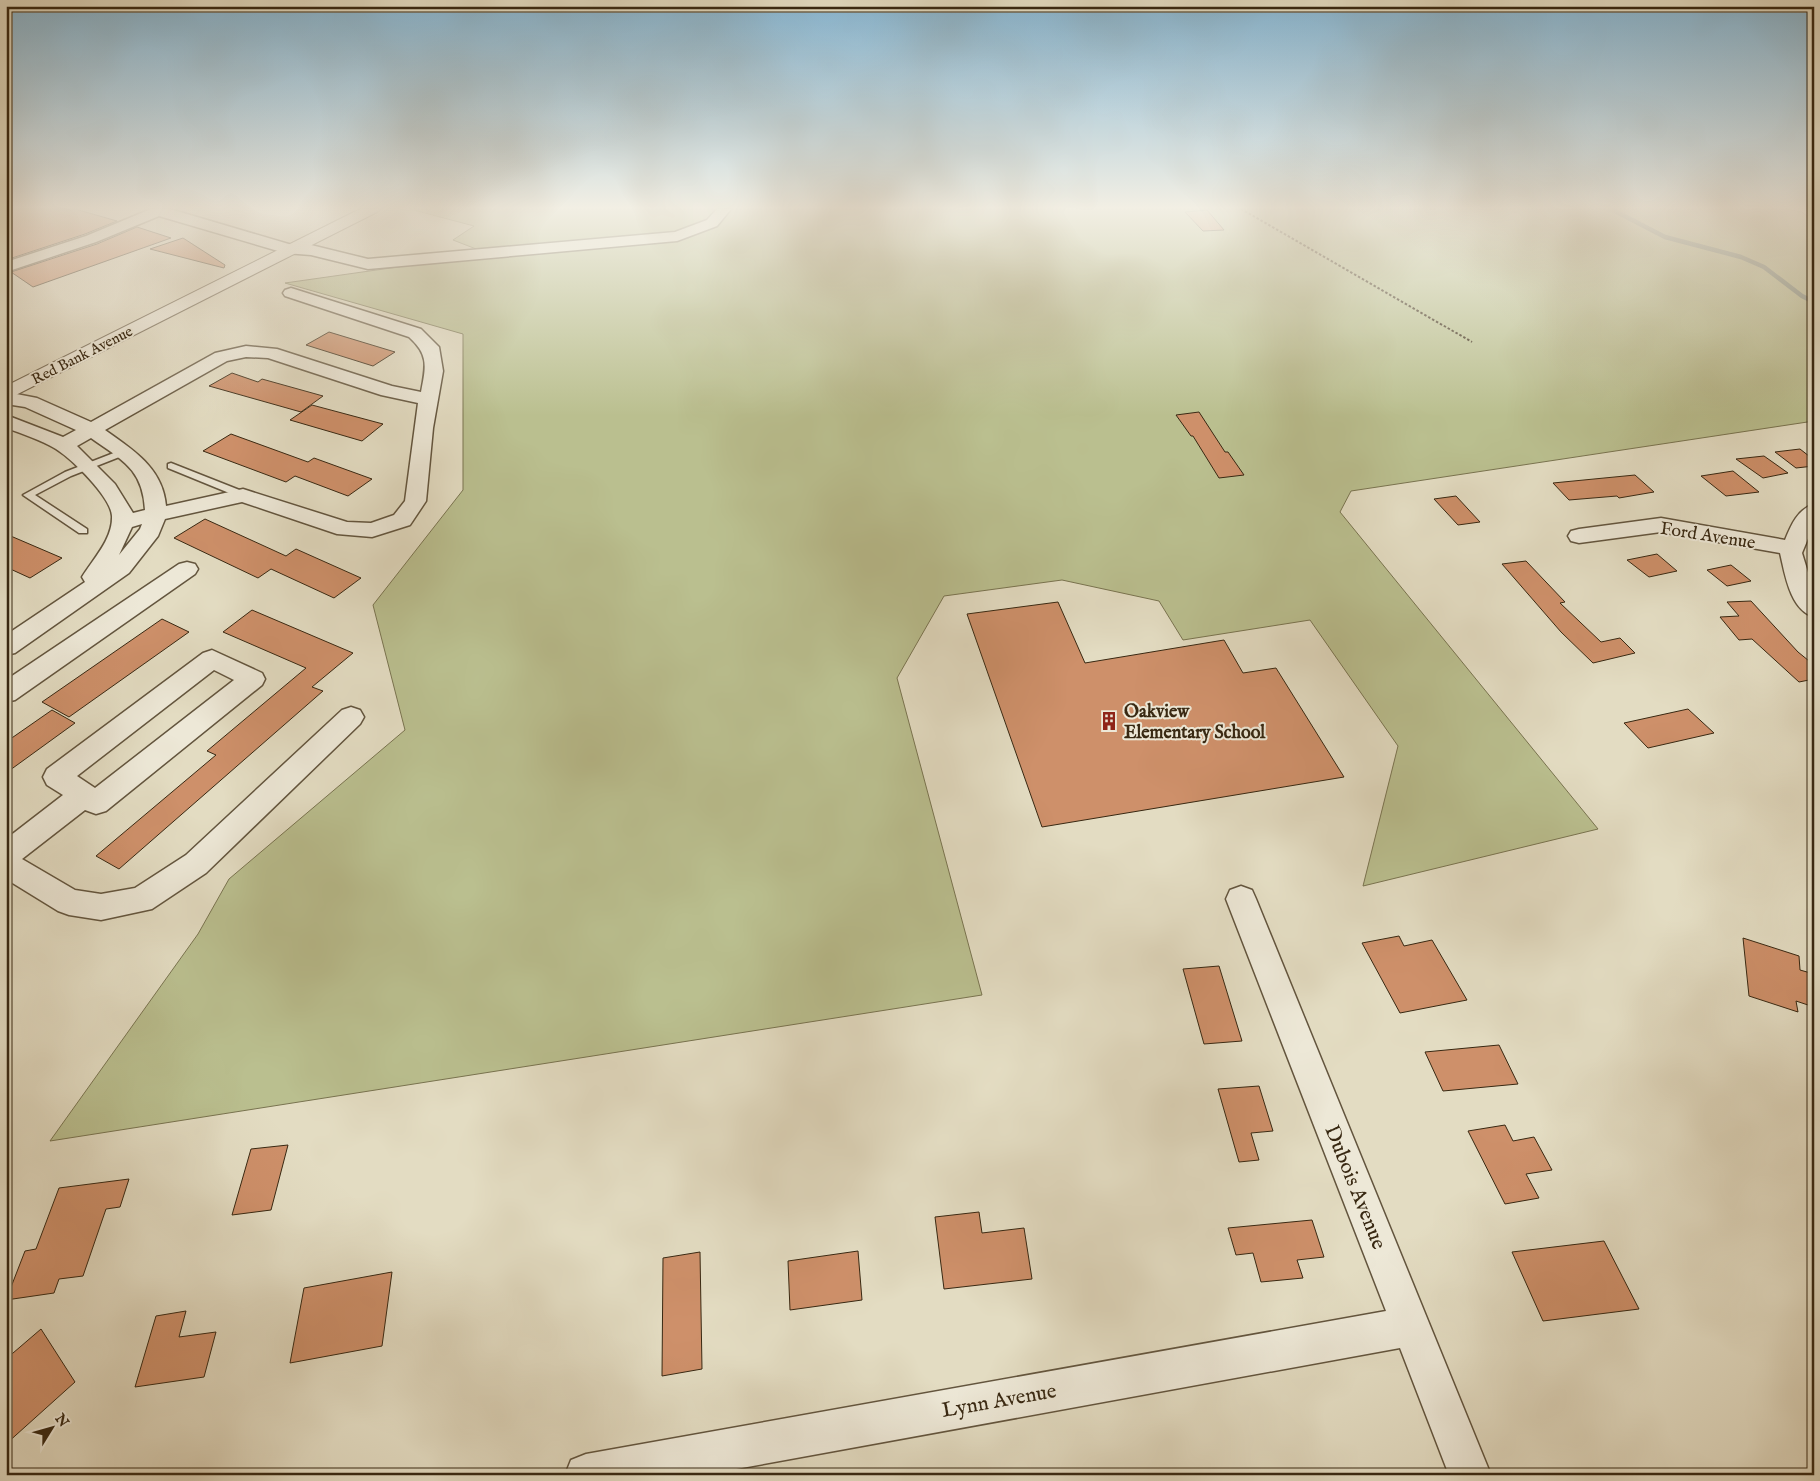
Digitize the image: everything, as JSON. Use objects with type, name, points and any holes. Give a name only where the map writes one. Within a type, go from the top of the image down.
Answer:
[{"type":"street","name":"Red Bank Avenue","points":[[6,394],[235,278]]},
{"type":"street","points":[[122,522],[243,495],[345,529],[372,530],[402,520],[415,501],[428,399],[434,371],[430,347],[415,333],[291,293]]},
{"type":"street","points":[[64,445],[221,357],[242,351],[259,350],[272,353],[388,391],[428,399]]},
{"type":"street","points":[[6,398],[30,402],[92,430],[124,452],[149,478],[155,498],[156,514],[150,531],[121,568],[73,600],[12,636]]},
{"type":"street","points":[[6,421],[64,445],[111,489],[124,514],[113,549],[73,600]]},
{"type":"street","points":[[1814,510],[1803,523],[1791,553],[1803,595],[1814,609]]},
{"type":"street","name":"Ford Avenue","points":[[1579,536],[1661,525],[1792,548]]},
{"type":"street","points":[[6,693],[187,569]]},
{"type":"street","points":[[212,659],[253,679],[96,803],[84,795],[57,777],[212,659]]},
{"type":"street","points":[[6,864],[69,902],[101,907],[142,900],[196,864],[351,717]]},
{"type":"street","points":[[6,855],[84,795]]},
{"type":"street","name":"Dubois Avenue","points":[[1240,899],[1470,1475]]},
{"type":"street","name":"Lynn Avenue","points":[[586,1475],[1412,1326]]},
{"type":"lane","points":[[83,531],[28,494],[124,452]]},
{"type":"lane","points":[[171,466],[243,495]]},
{"type":"path","points":[[1361,278],[1472,342]]},
{"type":"green space","points":[[319,278],[1814,278],[1814,421],[1351,491],[1340,512],[1598,829],[1363,886],[1398,746],[1310,620],[1183,640],[1159,601],[1062,580],[944,596],[897,678],[982,995],[50,1141],[198,934],[229,879],[405,730],[373,605],[463,490],[463,334],[285,283]]},
{"type":"building","points":[[20,278],[58,278],[33,287]]},
{"type":"building","points":[[329,332],[395,352],[373,366],[306,345]]},
{"type":"building","points":[[232,373],[258,382],[262,379],[323,396],[301,412],[209,386]]},
{"type":"building","points":[[312,405],[383,424],[362,441],[290,420]]},
{"type":"building","points":[[1199,412],[1225,452],[1228,452],[1244,475],[1219,478],[1193,436],[1191,436],[1176,415]]},
{"type":"building","points":[[231,434],[308,462],[314,458],[372,479],[348,496],[295,476],[286,482],[203,451]]},
{"type":"building","points":[[1800,449],[1814,460],[1814,466],[1796,468],[1775,452]]},
{"type":"building","points":[[1764,456],[1788,473],[1763,478],[1736,459]]},
{"type":"building","points":[[1733,471],[1759,492],[1726,496],[1701,476]]},
{"type":"building","points":[[1635,475],[1654,492],[1619,498],[1617,496],[1569,500],[1553,483]]},
{"type":"building","points":[[1456,496],[1480,522],[1458,525],[1434,499]]},
{"type":"building","points":[[205,519],[286,556],[296,549],[361,578],[334,598],[271,569],[258,578],[174,538]]},
{"type":"building","points":[[6,534],[62,558],[30,578],[6,567]]},
{"type":"building","points":[[1657,554],[1677,571],[1649,577],[1627,560]]},
{"type":"building","points":[[1526,561],[1565,602],[1560,603],[1601,642],[1620,638],[1635,653],[1593,663],[1561,632],[1502,564]]},
{"type":"building","points":[[1731,565],[1751,581],[1727,586],[1707,570]]},
{"type":"building","points":[[1751,601],[1798,652],[1814,665],[1814,679],[1799,682],[1752,639],[1739,640],[1720,617],[1739,616],[1727,602]]},
{"type":"building","name":"Oakview Elementary School","points":[[1058,602],[1085,663],[1224,640],[1243,673],[1276,668],[1344,777],[1042,827],[967,614]]},
{"type":"building","points":[[252,610],[353,653],[312,687],[323,691],[119,869],[96,856],[216,755],[207,751],[306,668],[223,632]]},
{"type":"building","points":[[162,619],[189,632],[69,717],[42,702]]},
{"type":"building","points":[[1688,709],[1714,733],[1648,748],[1624,723]]},
{"type":"building","points":[[52,710],[75,723],[6,773],[6,742]]},
{"type":"building","points":[[1399,936],[1404,946],[1432,940],[1467,1000],[1400,1013],[1362,943]]},
{"type":"building","points":[[1743,938],[1799,956],[1800,970],[1814,974],[1814,1007],[1796,1001],[1798,1012],[1749,996]]},
{"type":"building","points":[[1219,966],[1242,1041],[1204,1044],[1183,969]]},
{"type":"building","points":[[1499,1045],[1518,1084],[1443,1091],[1425,1052]]},
{"type":"building","points":[[1259,1086],[1273,1131],[1251,1133],[1259,1160],[1239,1162],[1218,1089]]},
{"type":"building","points":[[1505,1125],[1513,1141],[1534,1137],[1552,1170],[1526,1174],[1539,1198],[1505,1204],[1468,1131]]},
{"type":"building","points":[[288,1145],[271,1210],[232,1215],[251,1149]]},
{"type":"building","points":[[129,1179],[120,1207],[106,1209],[83,1276],[59,1279],[54,1293],[6,1300],[25,1251],[36,1249],[59,1188]]},
{"type":"building","points":[[979,1212],[982,1233],[1024,1228],[1032,1279],[944,1289],[935,1217]]},
{"type":"building","points":[[1312,1220],[1324,1257],[1297,1260],[1303,1278],[1261,1282],[1253,1253],[1236,1255],[1228,1228]]},
{"type":"building","points":[[1604,1241],[1639,1309],[1543,1321],[1512,1252]]},
{"type":"building","points":[[858,1251],[862,1300],[790,1310],[788,1261]]},
{"type":"building","points":[[700,1252],[702,1369],[662,1376],[663,1258]]},
{"type":"building","points":[[392,1272],[382,1346],[290,1363],[304,1288]]},
{"type":"building","points":[[186,1311],[179,1337],[216,1332],[204,1377],[135,1387],[156,1316]]},
{"type":"building","points":[[41,1329],[75,1382],[6,1444],[6,1359]]},
{"type":"waterway","points":[[1779,278],[1802,296],[1814,302]]},
{"type":"place","name":"Oakview Elementary School","points":[[1109,721]]}]
